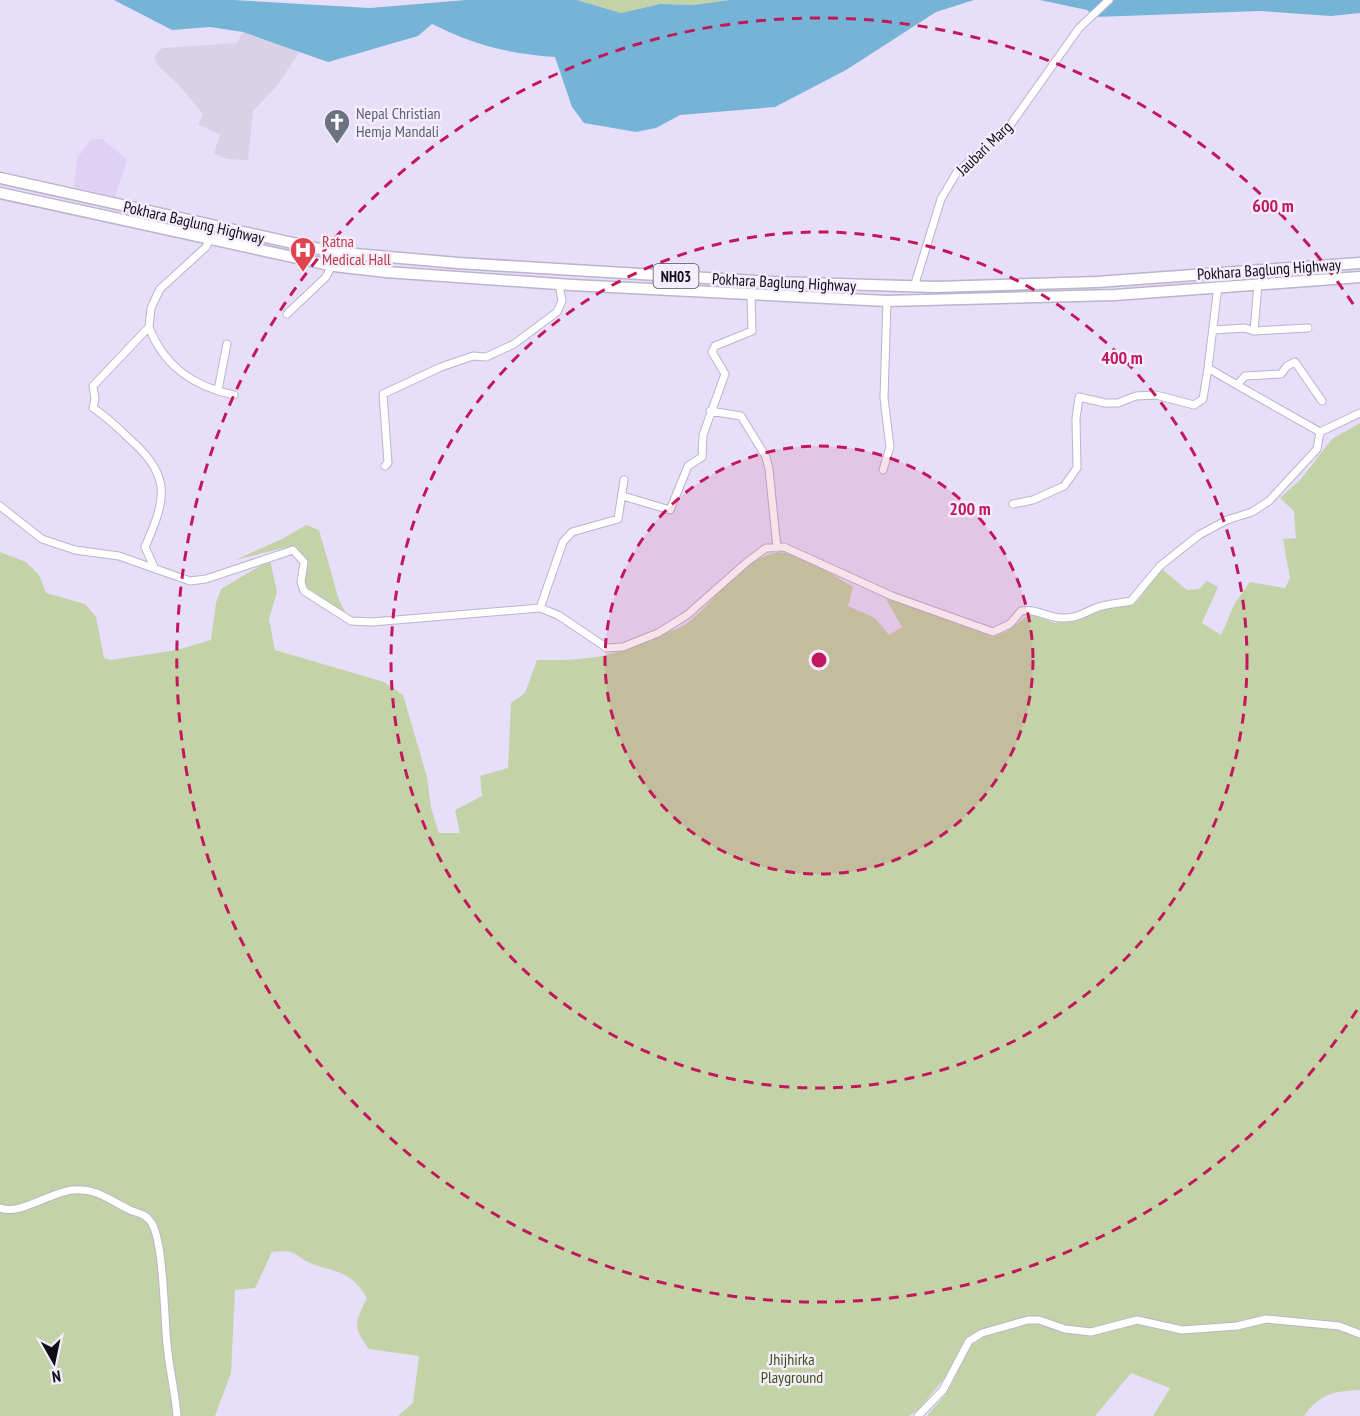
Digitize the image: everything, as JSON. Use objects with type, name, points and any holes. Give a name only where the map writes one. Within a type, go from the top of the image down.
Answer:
[{"type":"highway","name":"Pokhara Baglung Highway","points":[[0,178],[231,231],[358,255],[773,282],[914,287],[1097,282],[1360,263]]},
{"type":"highway","name":"Pokhara Baglung Highway","points":[[0,193],[332,265],[386,273],[559,284],[887,301],[1106,295],[1360,277]]},
{"type":"street","name":"Jaubari Marg","points":[[914,287],[941,199],[957,172],[1011,124],[1079,28],[1109,0]]},
{"type":"street","points":[[209,240],[206,247],[154,296],[149,327],[156,345],[171,365],[218,390],[234,395]]},
{"type":"street","points":[[287,314],[326,277],[332,265]]},
{"type":"street","points":[[385,466],[388,464],[382,394],[441,367],[473,356],[486,357],[514,344],[557,312],[562,301],[559,284]]},
{"type":"street","points":[[1254,331],[1258,284]]},
{"type":"street","points":[[1013,504],[1033,500],[1064,486],[1077,468],[1076,419],[1079,397],[1118,403],[1136,396],[1156,395],[1194,405],[1203,399],[1218,286]]},
{"type":"street","points":[[622,496],[670,510],[688,465],[702,457],[703,435],[725,374],[712,352],[715,346],[752,331],[751,295]]},
{"type":"street","points":[[883,470],[890,447],[884,398],[887,301]]},
{"type":"street","points":[[149,327],[96,381],[93,386],[95,393],[93,408],[115,423],[146,453],[158,472],[162,497],[145,547],[154,567]]},
{"type":"street","points":[[1213,330],[1245,328],[1254,331],[1308,328]]},
{"type":"street","points":[[218,390],[227,344]]},
{"type":"street","points":[[1237,385],[1245,376],[1281,374],[1287,366],[1295,362],[1322,401]]},
{"type":"street","points":[[1208,368],[1320,432]]},
{"type":"street","points":[[710,411],[741,416],[766,457],[777,548]]},
{"type":"street","points":[[1320,432],[1360,413]]},
{"type":"street","points":[[0,506],[42,539],[75,550],[119,556],[190,581],[206,579],[293,550],[304,562],[301,582],[304,591],[351,621],[372,622],[540,608],[558,615],[607,648],[623,646],[658,633],[687,615],[747,562],[766,548],[777,548],[802,554],[892,596],[993,632],[1002,630],[1022,610],[1032,609],[1049,617],[1075,617],[1100,607],[1131,601],[1160,566],[1199,535],[1227,520],[1252,512],[1269,501],[1317,449],[1320,432]]},
{"type":"street","points":[[540,608],[563,542],[572,532],[618,519],[624,480]]},
{"type":"street","points":[[0,1208],[16,1210],[50,1194],[87,1189],[99,1192],[129,1210],[142,1213],[152,1223],[164,1291],[167,1344],[175,1386],[177,1416]]},
{"type":"street","points":[[918,1416],[942,1390],[969,1341],[989,1331],[1028,1320],[1039,1320],[1065,1329],[1091,1332],[1137,1320],[1182,1330],[1237,1326],[1266,1319],[1339,1326],[1360,1334]]},
{"type":"shaded area","points":[[243,32],[300,51],[277,86],[253,111],[248,160],[227,159],[214,153],[220,135],[198,124],[203,114],[178,84],[158,66],[154,57],[162,48],[237,43]]},
{"type":"shaded area","points":[[91,139],[102,139],[127,160],[115,197],[74,187],[77,159]]},
{"type":"green space","points":[[577,0],[729,0],[694,5],[660,4],[621,13]]},
{"type":"green space","name":"Jhijhirka Playground","points":[[1360,423],[1360,1390],[1328,1395],[1316,1403],[1304,1416],[1153,1416],[1170,1388],[1131,1373],[1095,1416],[927,1416],[950,1387],[954,1375],[953,1368],[919,1409],[909,1416],[398,1416],[413,1403],[419,1356],[369,1349],[360,1335],[357,1324],[367,1298],[356,1283],[339,1272],[315,1265],[293,1253],[281,1251],[272,1252],[255,1288],[235,1290],[231,1373],[215,1416],[0,1416],[0,552],[26,562],[39,575],[46,593],[85,604],[96,617],[104,658],[111,660],[177,650],[211,640],[216,603],[221,589],[270,560],[277,592],[269,619],[275,650],[384,682],[403,695],[427,777],[431,808],[439,833],[460,833],[455,810],[482,796],[480,776],[508,768],[511,703],[525,693],[537,660],[571,660],[615,653],[680,627],[700,612],[739,572],[762,557],[775,553],[804,559],[853,587],[848,606],[875,618],[889,635],[902,627],[886,599],[953,620],[992,637],[1006,632],[1030,614],[1054,623],[1076,621],[1106,609],[1136,603],[1162,569],[1187,590],[1199,589],[1207,581],[1218,587],[1202,623],[1221,635],[1235,603],[1250,582],[1285,588],[1290,578],[1283,539],[1296,538],[1294,511],[1280,498],[1301,479],[1332,439]]},
{"type":"green space","points":[[306,525],[319,530],[339,600],[346,614],[310,591],[305,581],[304,558],[296,550],[287,547],[235,560],[284,538]]},
{"type":"water","points":[[114,0],[233,0],[370,8],[466,0],[577,0],[621,13],[660,4],[694,5],[729,0],[974,0],[936,12],[846,70],[775,107],[680,115],[656,128],[636,132],[584,123],[572,107],[555,57],[492,47],[463,38],[432,24],[418,36],[328,62],[243,32],[210,27],[172,30]]},
{"type":"water","points":[[1040,0],[1360,0],[1360,13],[1331,16],[1260,11],[1095,17],[1087,10]]},
{"type":"place","name":"Nepal Christian Hemja Mandali","points":[[337,145]]},
{"type":"place","name":"Ratna Medical Hall","points":[[303,273]]}]
